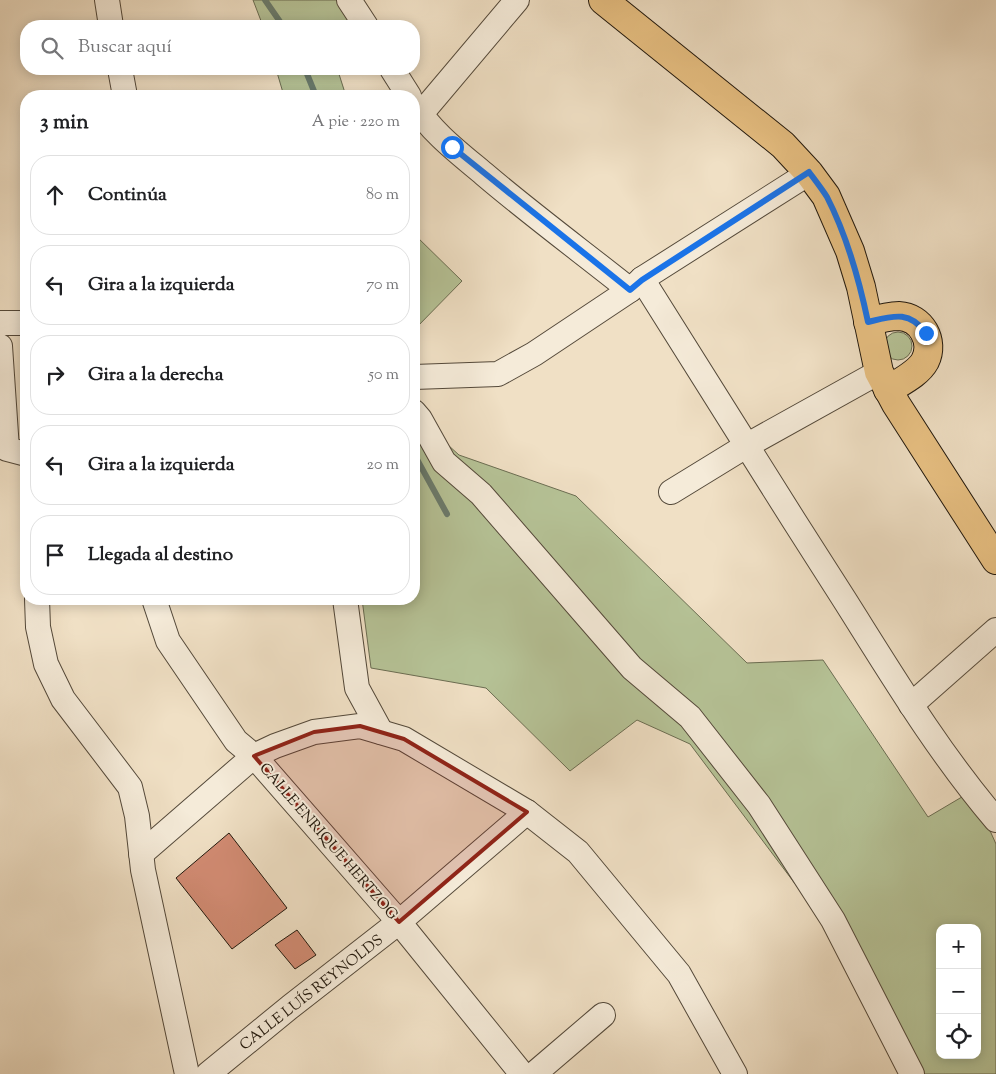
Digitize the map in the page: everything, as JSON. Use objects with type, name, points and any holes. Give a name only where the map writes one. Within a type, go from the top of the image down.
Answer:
[{"type":"main road","points":[[603,0],[783,145],[809,172],[826,196],[850,251],[861,287],[868,322],[884,381],[996,560]]},
{"type":"main road","points":[[868,322],[901,316],[911,319],[926,333],[928,352],[924,362],[918,369],[884,381]]},
{"type":"street","points":[[106,0],[111,20]]},
{"type":"street","points":[[349,0],[362,20]]},
{"type":"street","points":[[420,99],[517,0]]},
{"type":"street","points":[[121,75],[124,90]]},
{"type":"street","points":[[396,75],[405,90]]},
{"type":"street","points":[[420,112],[452,147],[636,285],[746,446],[911,706],[966,785],[996,820]]},
{"type":"street","points":[[420,377],[498,374],[534,354],[809,172]]},
{"type":"street","points":[[0,323],[20,322]]},
{"type":"street","points":[[0,346],[7,448],[20,452]]},
{"type":"street","points":[[670,492],[746,446],[884,381]]},
{"type":"street","points":[[420,419],[444,462],[481,494],[632,668],[690,717],[759,805],[833,920],[912,1074]]},
{"type":"street","points":[[37,605],[38,627],[46,664],[63,699],[130,788],[137,816],[143,870],[187,1074]]},
{"type":"street","name":"CALLE ENRIQUE HERTZOG","points":[[156,605],[168,642],[236,741],[254,756],[399,922],[522,1074]]},
{"type":"street","points":[[346,605],[357,688],[380,732]]},
{"type":"street","points":[[911,706],[996,630]]},
{"type":"street","points":[[141,854],[254,756],[275,746],[314,732],[360,726],[404,739],[528,812],[578,852],[679,974],[735,1074]]},
{"type":"street","name":"CALLE LUÍS REYNOLDS","points":[[208,1074],[399,922],[528,812]]},
{"type":"street","points":[[534,1074],[603,1015]]},
{"type":"highlighted area","points":[[360,726],[404,739],[527,812],[399,922],[254,756],[314,732]]},
{"type":"green space","points":[[253,0],[339,0],[353,20],[261,20]]},
{"type":"green space","points":[[278,75],[339,75],[344,90],[282,90]]},
{"type":"green space","points":[[420,240],[462,281],[420,324]]},
{"type":"green space","points":[[898,332],[908,336],[912,346],[908,356],[898,360],[888,356],[884,346],[888,336]]},
{"type":"green space","points":[[420,419],[459,455],[576,496],[747,663],[823,660],[928,817],[972,791],[996,844],[996,1074],[899,1074],[823,921],[690,744],[637,720],[570,771],[486,688],[371,668],[363,605],[420,605]]},
{"type":"building","points":[[229,833],[287,908],[232,949],[176,878]]},
{"type":"building","points":[[297,930],[316,955],[295,969],[275,945]]},
{"type":"waterway","points":[[265,0],[279,20]]},
{"type":"waterway","points":[[307,75],[314,90]]},
{"type":"waterway","points":[[420,465],[447,514]]},
{"type":"route","points":[[452,147],[499,187],[630,290],[642,280],[809,172],[826,196],[850,251],[861,287],[868,322],[890,316],[901,316],[911,319],[926,333]]}]
